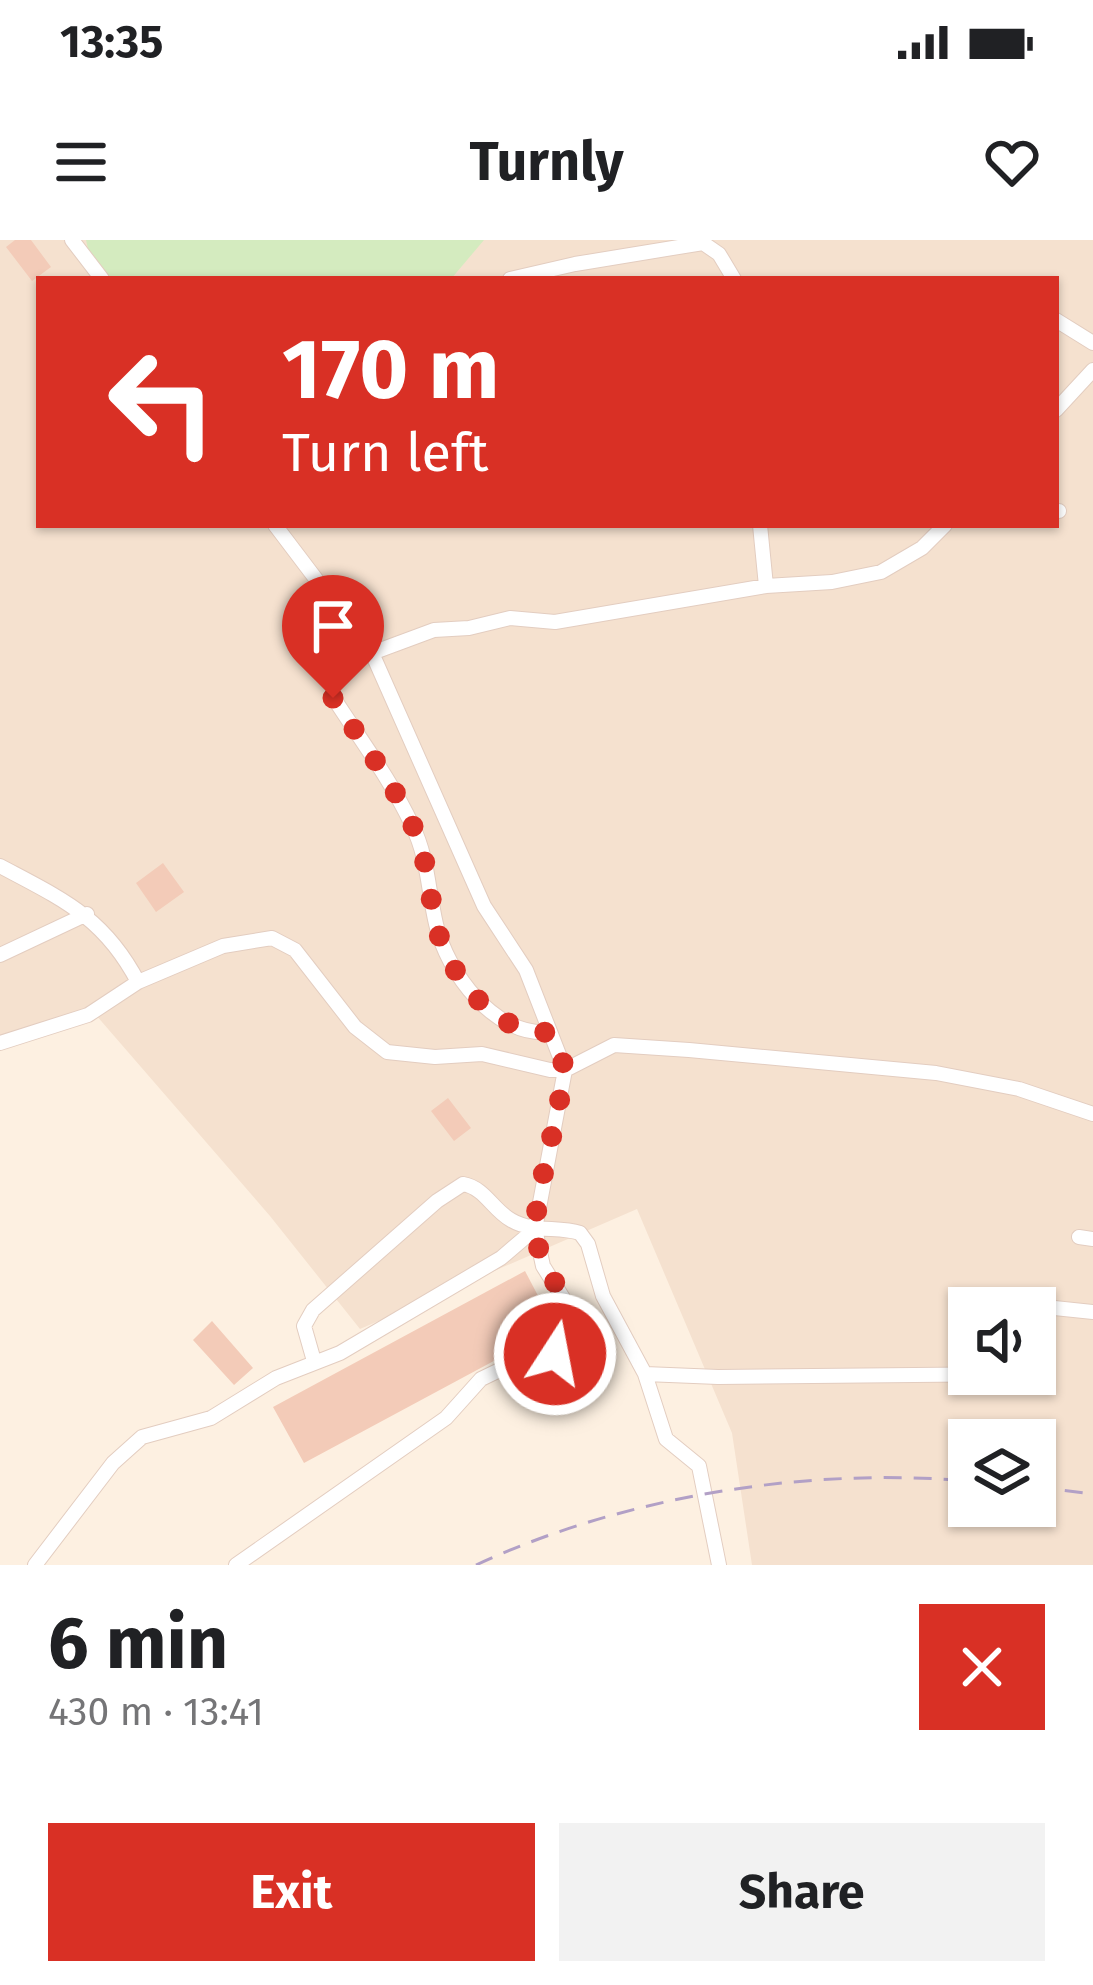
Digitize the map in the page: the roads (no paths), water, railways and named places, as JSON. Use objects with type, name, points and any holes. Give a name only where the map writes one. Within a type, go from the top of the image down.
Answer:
[{"type":"street","points":[[76,242],[100,276]]},
{"type":"street","points":[[523,276],[702,242],[719,254],[732,276]]},
{"type":"street","points":[[1059,322],[1093,344]]},
{"type":"street","points":[[1059,407],[1093,370]]},
{"type":"street","points":[[236,1565],[446,1418],[481,1379],[566,1348],[572,1334],[563,1298],[543,1266],[535,1229],[565,1070],[526,970],[484,906],[372,653],[277,528]]},
{"type":"street","points":[[760,528],[766,586]]},
{"type":"street","points":[[372,653],[434,630],[470,628],[509,618],[555,622],[881,572],[922,548],[943,528]]},
{"type":"street","points":[[333,698],[411,822],[424,854],[439,936],[463,979],[486,1008],[506,1023],[532,1034],[549,1032]]},
{"type":"street","points":[[0,866],[87,914],[138,982]]},
{"type":"street","points":[[0,955],[87,914]]},
{"type":"street","points":[[0,1043],[88,1015],[138,982],[223,946],[272,938],[295,950],[356,1027],[387,1052],[435,1057],[482,1054],[565,1070],[614,1046],[689,1050],[936,1073],[1019,1089],[1093,1114]]},
{"type":"street","points":[[314,1361],[305,1335],[307,1318],[452,1190],[470,1184],[512,1220],[535,1229],[571,1230],[588,1244],[603,1296],[645,1374],[666,1439],[699,1466],[718,1565]]},
{"type":"street","points":[[35,1565],[128,1447],[142,1437],[211,1418],[276,1378],[340,1353],[501,1258],[535,1229]]},
{"type":"street","points":[[1056,1308],[1093,1312]]},
{"type":"street","points":[[645,1374],[948,1375]]},
{"type":"railway","points":[[476,1565],[593,1521],[717,1492],[844,1479],[948,1480]]},
{"type":"railway","points":[[1056,1490],[1093,1494]]}]
